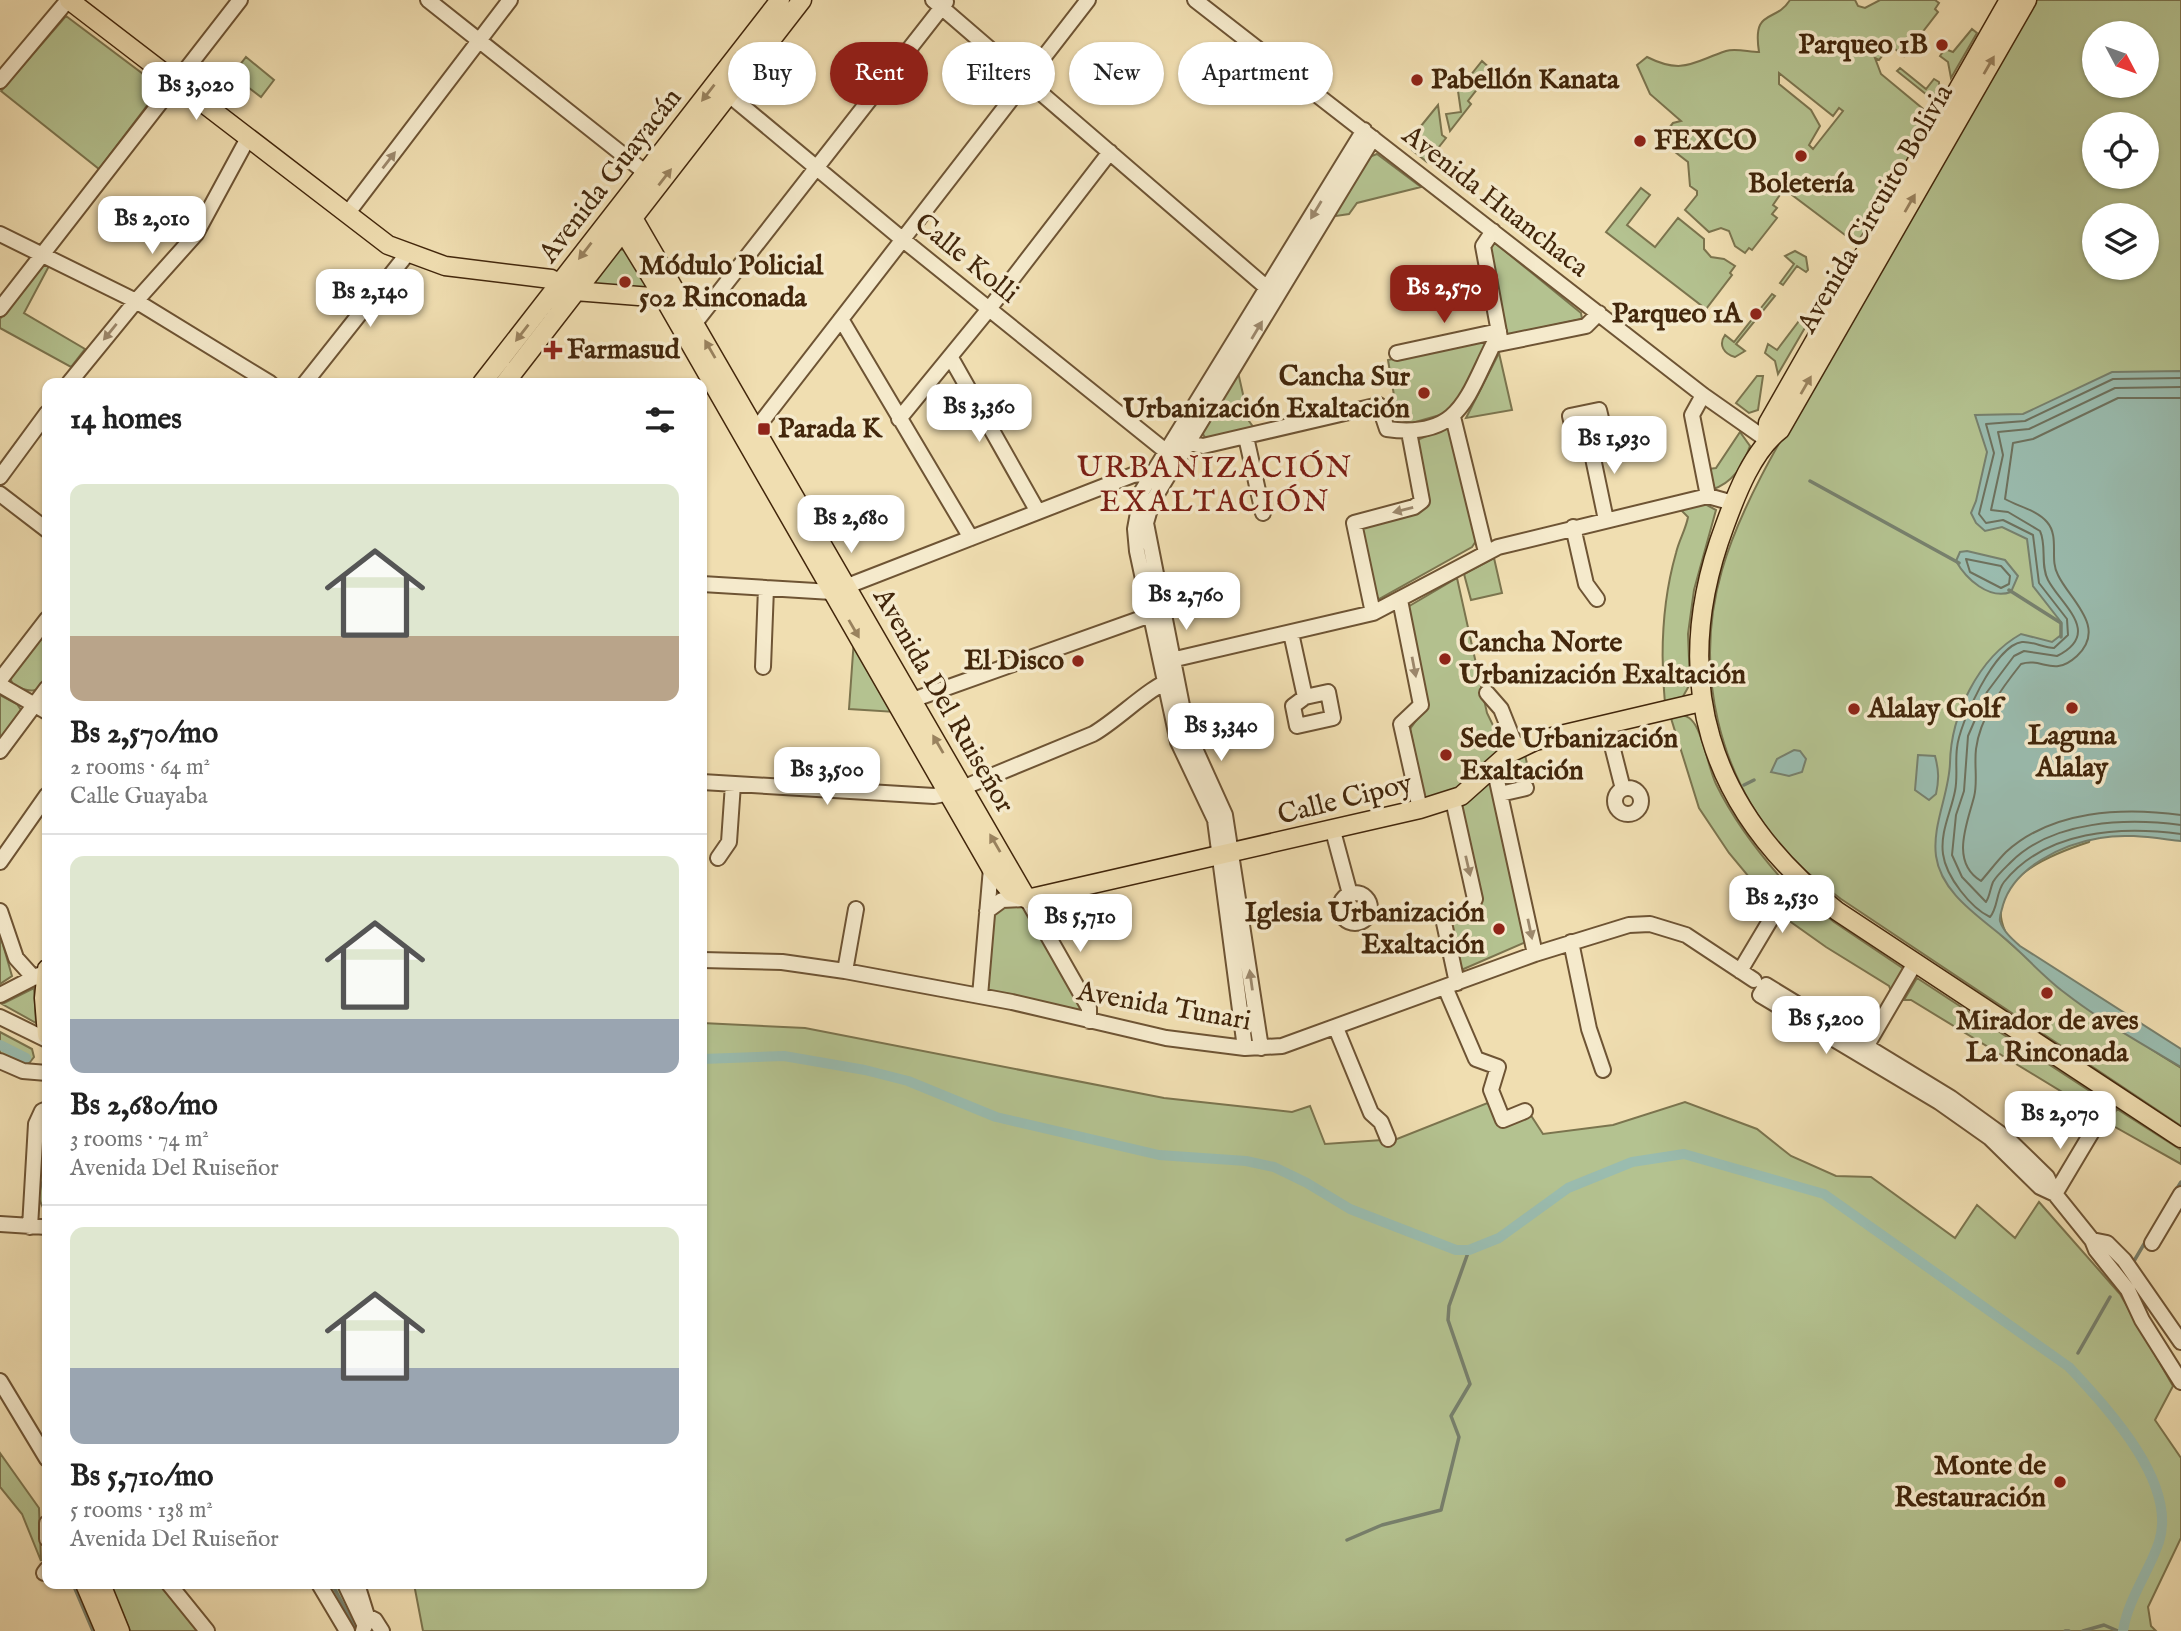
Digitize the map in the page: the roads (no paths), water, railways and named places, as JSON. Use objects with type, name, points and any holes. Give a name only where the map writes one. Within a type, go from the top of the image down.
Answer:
[{"type":"main road","points":[[69,0],[388,244],[445,266],[568,287],[664,298]]},
{"type":"main road","name":"Avenida Guayacán","points":[[621,219],[646,173],[780,0]]},
{"type":"main road","name":"Avenida Guayacán","points":[[769,42],[802,0]]},
{"type":"main road","name":"Avenida Circuito Bolivia","points":[[2009,0],[1768,423],[1766,440],[1733,503],[1710,565],[1704,593],[1699,658],[1701,702],[1718,758],[1745,816],[1762,840],[1801,882],[1837,911],[2181,1138]]},
{"type":"main road","name":"Avenida Circuito Bolivia","points":[[1766,440],[1780,430],[2027,0]]},
{"type":"main road","name":"Avenida Guayacán","points":[[486,378],[568,287],[621,219],[728,94]]},
{"type":"main road","name":"Avenida Del Ruiseñor","points":[[621,219],[664,298],[750,433],[956,790],[1027,898]]},
{"type":"main road","name":"Avenida Del Ruiseñor","points":[[621,219],[695,323],[750,433]]},
{"type":"main road","name":"Avenida Guayacán","points":[[508,378],[568,287]]},
{"type":"main road","name":"Calle Cipoy","points":[[1027,898],[1420,810],[1453,800],[1467,792],[1517,749],[1535,741],[1701,702]]},
{"type":"main road","name":"Avenida Del Ruiseñor","points":[[956,790],[991,868],[1011,892],[1027,898]]},
{"type":"main road","points":[[87,1589],[105,1631]]},
{"type":"main road","points":[[103,1589],[120,1631]]},
{"type":"street","points":[[0,81],[69,0]]},
{"type":"street","points":[[0,309],[240,0]]},
{"type":"street","points":[[428,0],[646,173]]},
{"type":"street","points":[[347,214],[510,0]]},
{"type":"street","points":[[1055,43],[1088,0]]},
{"type":"street","name":"Avenida Huanchaca","points":[[1195,0],[1703,395],[1766,440]]},
{"type":"street","points":[[695,323],[818,170],[941,2],[986,42]]},
{"type":"street","points":[[1055,104],[1272,293]]},
{"type":"street","name":"Calle Kolli","points":[[741,105],[902,239],[1172,456]]},
{"type":"street","points":[[750,433],[1007,105]]},
{"type":"street","points":[[1261,1048],[1226,854],[1215,820],[1178,742],[1172,679],[1157,613],[1146,534],[1148,513],[1156,483],[1368,134]]},
{"type":"street","points":[[73,378],[136,301],[196,234],[248,138]]},
{"type":"street","points":[[899,419],[951,358],[1110,152]]},
{"type":"street","points":[[1493,231],[1483,246],[1500,337]]},
{"type":"street","points":[[0,233],[136,301],[247,378]]},
{"type":"street","points":[[309,378],[408,253]]},
{"type":"street","points":[[1397,353],[1586,326],[1599,313]]},
{"type":"street","points":[[841,319],[971,538]]},
{"type":"street","points":[[1181,441],[1203,446],[1379,405],[1387,429],[1409,432],[1453,418],[1463,405],[1493,345],[1500,337]]},
{"type":"street","points":[[951,358],[1038,512]]},
{"type":"street","points":[[1703,395],[1692,415],[1709,496]]},
{"type":"street","points":[[1453,418],[1486,552]]},
{"type":"street","points":[[0,477],[42,420]]},
{"type":"street","points":[[1373,613],[1354,523],[1414,508],[1422,501],[1409,432]]},
{"type":"street","points":[[1245,437],[1263,513]]},
{"type":"street","points":[[1588,439],[1606,520]]},
{"type":"street","points":[[707,584],[839,589],[1133,475],[1156,483]]},
{"type":"street","points":[[0,494],[42,526]]},
{"type":"street","points":[[1168,661],[1373,613],[1486,552],[1573,527],[1709,496],[1733,503]]},
{"type":"street","points":[[1573,527],[1586,584],[1597,599]]},
{"type":"street","points":[[763,667],[766,588]]},
{"type":"street","points":[[1400,600],[1421,705],[1401,724],[1420,810]]},
{"type":"street","points":[[906,703],[1157,613]]},
{"type":"street","points":[[0,751],[41,708],[0,683],[42,626]]},
{"type":"street","points":[[1291,633],[1305,697]]},
{"type":"street","points":[[707,782],[934,796],[956,790],[1093,734],[1114,723],[1172,679]]},
{"type":"street","points":[[1487,693],[1502,709],[1517,749]]},
{"type":"street","points":[[1607,726],[1623,789]]},
{"type":"street","points":[[1494,767],[1535,954]]},
{"type":"street","points":[[718,858],[729,842],[733,784]]},
{"type":"street","points":[[1500,794],[1526,788]]},
{"type":"street","points":[[1453,800],[1475,898],[1468,912],[1443,918],[1451,985],[1476,1059],[1498,1068],[1491,1090],[1503,1121],[1525,1111]]},
{"type":"street","points":[[0,863],[42,802]]},
{"type":"street","points":[[1333,831],[1349,894]]},
{"type":"street","points":[[1226,854],[1245,1048]]},
{"type":"street","points":[[979,996],[991,868]]},
{"type":"street","points":[[1740,971],[1774,914],[1801,882]]},
{"type":"street","name":"Calle Cipoy","points":[[987,911],[1002,900],[1027,898]]},
{"type":"street","name":"Avenida Del Ruiseñor","points":[[1027,898],[1089,1008],[1089,1021]]},
{"type":"street","points":[[845,971],[856,909]]},
{"type":"street","points":[[0,911],[16,958],[42,971]]},
{"type":"street","name":"Avenida Tunari","points":[[707,960],[782,962],[845,971],[979,996],[1166,1038],[1245,1048],[1282,1046],[1602,931],[1650,923],[1686,935],[1755,980]]},
{"type":"street","points":[[1571,942],[1589,1030],[1604,1070]]},
{"type":"street","points":[[1864,1051],[1915,963]]},
{"type":"street","points":[[0,995],[42,973]]},
{"type":"street","points":[[1864,1051],[1760,995],[1766,985],[1864,1051],[1939,1102],[1980,1131],[2014,1159],[2040,1187],[2055,1194],[2128,1290],[2142,1320],[2181,1382]]},
{"type":"street","points":[[0,1017],[42,1038]]},
{"type":"street","points":[[1336,1028],[1371,1113],[1381,1122],[1388,1139]]},
{"type":"street","points":[[0,1061],[23,1071],[42,1073]]},
{"type":"street","points":[[2055,1194],[2114,1095]]},
{"type":"street","points":[[30,1227],[36,1124],[42,1111]]},
{"type":"street","points":[[2152,1242],[2181,1194]]},
{"type":"street","points":[[0,1224],[42,1227]]},
{"type":"street","points":[[2092,1240],[2107,1243],[2124,1260],[2181,1342]]},
{"type":"street","points":[[0,1381],[42,1451]]},
{"type":"street","points":[[173,1589],[207,1631]]},
{"type":"street","points":[[321,1589],[347,1631]]},
{"type":"street","points":[[347,1589],[365,1625]]},
{"type":"street","points":[[358,1589],[365,1625]]},
{"type":"street","points":[[365,1625],[375,1620],[382,1631]]},
{"type":"water","name":"Laguna Alalay","points":[[2181,371],[2181,841],[2120,836],[2086,841],[2056,852],[2018,879],[2009,891],[2000,919],[2001,925],[2020,946],[2181,1049],[2181,1067],[2079,1003],[1971,911],[1945,881],[1939,869],[1935,844],[1949,775],[1955,726],[1980,673],[2006,644],[2021,634],[2052,642],[2061,635],[2061,622],[2033,586],[2027,539],[2002,527],[1985,531],[1976,523],[1971,513],[1987,452],[1975,415],[2023,414],[2112,372]]},
{"type":"water","points":[[1967,551],[2005,560],[2018,576],[2011,592],[1995,593],[1972,581],[1956,561],[1960,552]]},
{"type":"water","points":[[1794,750],[1800,751],[1806,759],[1802,772],[1789,776],[1771,772],[1777,759]]},
{"type":"water","points":[[1918,755],[1935,756],[1937,789],[1936,794],[1929,800],[1915,790]]},
{"type":"waterway","points":[[1810,481],[1959,563]]},
{"type":"waterway","points":[[2009,590],[2061,623],[2061,637]]},
{"type":"waterway","points":[[1744,785],[1754,780]]},
{"type":"waterway","points":[[0,1045],[26,1058]]},
{"type":"waterway","points":[[707,1059],[784,1056],[865,1070],[908,1081],[996,1117],[1159,1155],[1246,1161],[1274,1167],[1350,1209],[1456,1250],[1469,1250],[1499,1238],[1568,1188],[1632,1162],[1684,1154],[1824,1194],[2069,1367],[2119,1424],[2135,1447],[2149,1471],[2158,1495],[2162,1519],[2159,1542],[2129,1608],[2123,1631]]},
{"type":"waterway","points":[[2176,1190],[2181,1182]]},
{"type":"waterway","points":[[2134,1261],[2147,1239]]},
{"type":"waterway","points":[[1347,1540],[1382,1525],[1441,1510],[1459,1437],[1451,1416],[1470,1384],[1448,1320],[1449,1306],[1469,1250]]},
{"type":"waterway","points":[[2078,1353],[2110,1297]]},
{"type":"waterway","points":[[75,1589],[93,1631]]},
{"type":"waterway","points":[[335,1589],[356,1629]]},
{"type":"waterway","points":[[2083,1631],[2104,1625],[2118,1631]]},
{"type":"place","name":"Parqueo 1B","points":[[1942,45]]},
{"type":"place","name":"Pabellón Kanata","points":[[1417,80]]},
{"type":"place","name":"FEXCO","points":[[1640,141]]},
{"type":"place","name":"Boletería","points":[[1801,156]]},
{"type":"place","name":"Módulo Policial 502 Rinconada","points":[[625,282]]},
{"type":"place","name":"Parqueo 1A","points":[[1756,314]]},
{"type":"place","name":"Farmasud","points":[[553,350]]},
{"type":"place","name":"Cancha Sur Urbanización Exaltación","points":[[1424,393]]},
{"type":"place","name":"Parada K","points":[[764,429]]},
{"type":"place","name":"Cancha Norte Urbanización Exaltación","points":[[1445,659]]},
{"type":"place","name":"El Disco","points":[[1078,661]]},
{"type":"place","name":"Laguna Alalay","points":[[2072,708]]},
{"type":"place","name":"Alalay Golf","points":[[1854,709]]},
{"type":"place","name":"Sede Urbanización Exaltación","points":[[1446,755]]},
{"type":"place","name":"Iglesia Urbanización Exaltación","points":[[1499,929]]},
{"type":"place","name":"Mirador de aves La Rinconada","points":[[2047,993]]},
{"type":"place","name":"Monte de Restauración","points":[[2060,1482]]},
{"type":"district","name":"URBANIZACIÓN EXALTACIÓN","points":[[1215,486]]}]
